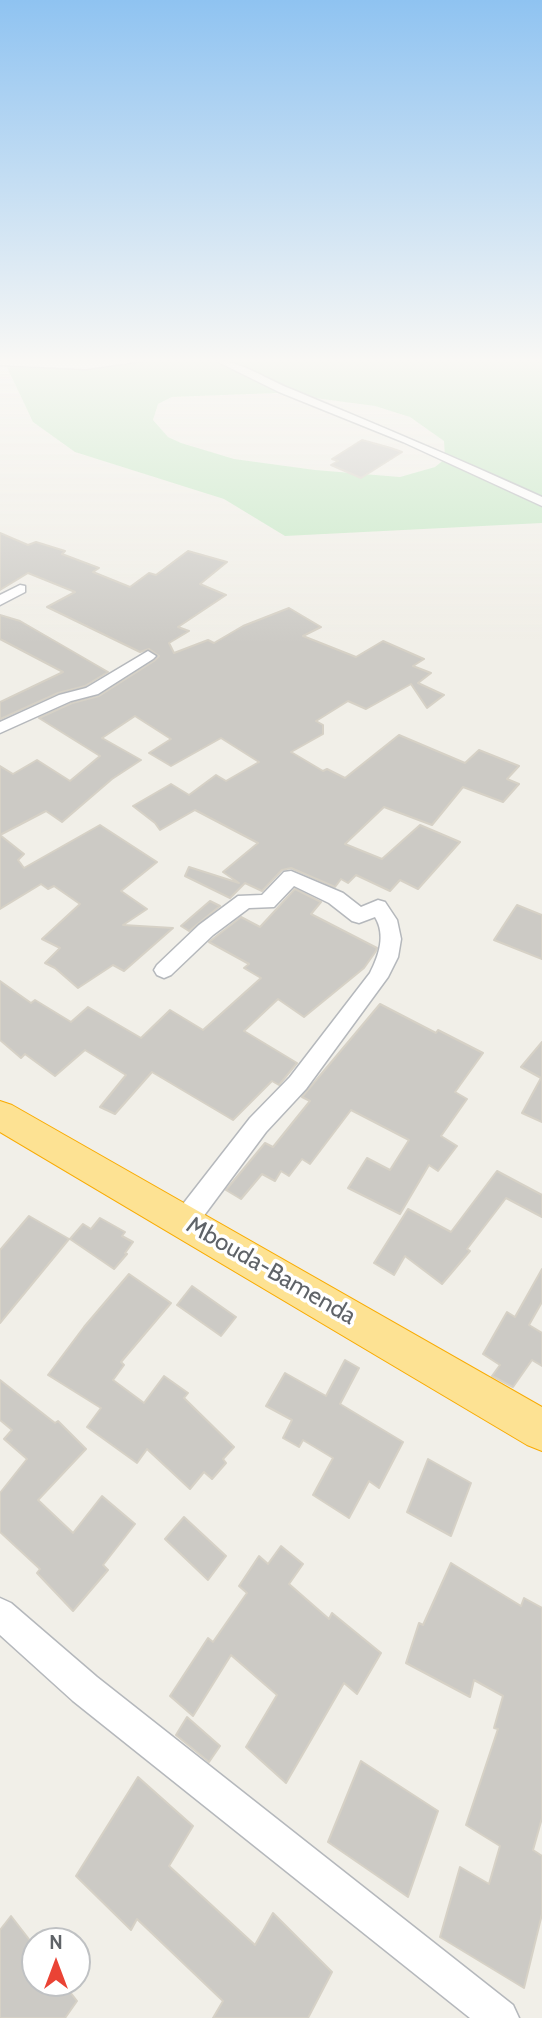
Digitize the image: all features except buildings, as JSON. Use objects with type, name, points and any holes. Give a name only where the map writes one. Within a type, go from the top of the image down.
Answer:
[{"type":"highway","name":"Mbouda-Bamenda","points":[[0,1115],[542,1430]]},
{"type":"street","points":[[440,455],[542,502]]},
{"type":"street","points":[[0,601],[20,589]]},
{"type":"street","points":[[0,729],[65,698],[92,691],[148,656]]},
{"type":"street","points":[[164,970],[206,930],[245,901],[267,902],[290,877],[336,898],[359,916],[378,907],[387,920],[391,939],[388,957],[363,998],[298,1083],[237,1151],[185,1221]]},
{"type":"street","points":[[0,1614],[105,1705],[500,2018]]},
{"type":"green space","points":[[85,455],[221,455],[315,470],[400,477],[435,467],[445,459],[445,455],[542,455],[542,523],[285,536],[224,499]]}]
